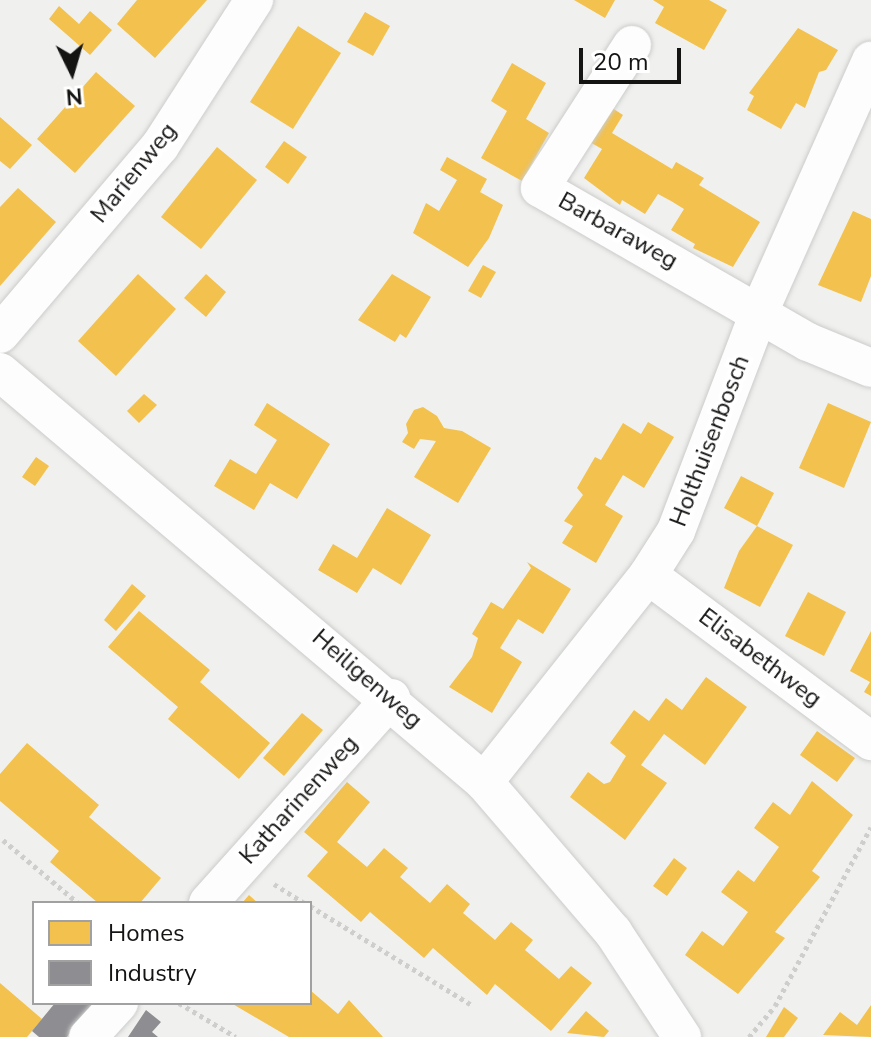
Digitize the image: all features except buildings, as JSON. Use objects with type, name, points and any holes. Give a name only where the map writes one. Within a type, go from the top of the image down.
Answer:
[{"type":"street","name":"Marienweg","points":[[0,334],[160,146],[254,0]]},
{"type":"street","name":"Barbaraweg","points":[[632,45],[540,188],[760,310]]},
{"type":"street","name":"Holthuisenbosch","points":[[484,782],[648,575],[676,531],[760,310],[871,61]]},
{"type":"street","points":[[760,310],[808,342],[871,368]]},
{"type":"street","name":"Heiligenweg","points":[[0,372],[391,698],[484,782],[613,932],[682,1037]]},
{"type":"street","name":"Elisabethweg","points":[[648,575],[871,741]]},
{"type":"street","name":"Katharinenweg","points":[[210,901],[391,698]]},
{"type":"street","points":[[88,1037],[117,1005]]},
{"type":"path","points":[[749,1037],[775,1006],[871,827]]},
{"type":"path","points":[[3,840],[76,901]]},
{"type":"path","points":[[312,907],[470,1004]]},
{"type":"path","points":[[182,1005],[236,1037]]}]
